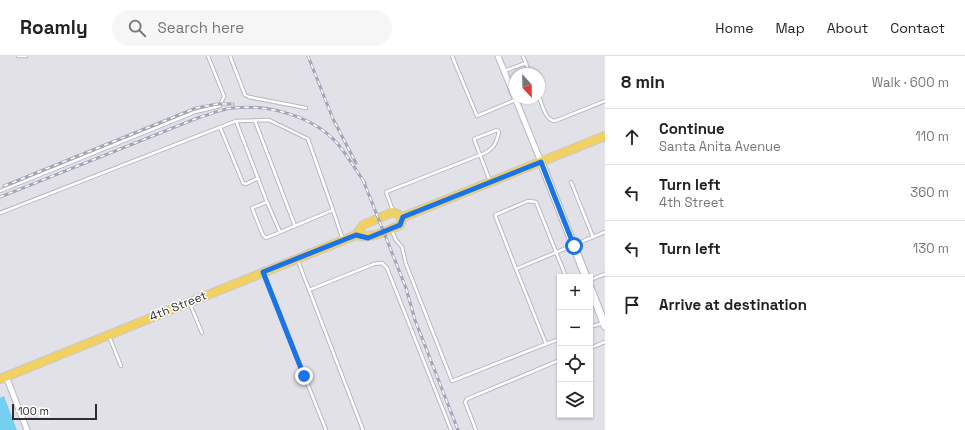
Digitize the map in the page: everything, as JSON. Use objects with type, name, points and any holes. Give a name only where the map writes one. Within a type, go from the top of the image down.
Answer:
[{"type":"main road","name":"4th Street","points":[[356,235],[368,238],[391,229],[400,225],[403,217],[605,136]]},
{"type":"main road","name":"4th Street","points":[[3,378],[108,334],[356,235],[363,225],[393,212]]},
{"type":"main road","points":[[393,212],[403,217]]},
{"type":"street","points":[[498,56],[509,83]]},
{"type":"street","points":[[518,104],[585,274]]},
{"type":"street","points":[[593,295],[604,324]]},
{"type":"street","points":[[3,378],[27,430]]},
{"type":"lane","points":[[18,56],[26,56]]},
{"type":"lane","points":[[0,191],[195,112],[220,106],[224,96],[208,56]]},
{"type":"lane","points":[[230,56],[245,95],[250,98],[306,108]]},
{"type":"lane","points":[[452,56],[477,116],[509,103]]},
{"type":"lane","points":[[523,56],[528,68]]},
{"type":"lane","points":[[504,71],[526,63]]},
{"type":"lane","points":[[542,104],[548,118],[555,121],[605,101]]},
{"type":"lane","points":[[0,213],[236,121],[269,120],[308,139],[343,240]]},
{"type":"lane","points":[[236,121],[280,232]]},
{"type":"lane","points":[[255,121],[296,226]]},
{"type":"lane","points":[[220,127],[243,183],[246,184],[258,178]]},
{"type":"lane","points":[[393,212],[386,192],[480,154],[488,152],[494,147],[499,132],[497,130],[474,139],[480,154],[490,182]]},
{"type":"lane","points":[[571,182],[593,237]]},
{"type":"lane","points":[[268,202],[252,208],[263,235],[266,238],[333,210]]},
{"type":"lane","points":[[546,344],[495,215],[528,202],[536,202],[565,274]]},
{"type":"lane","points":[[391,229],[396,240],[402,247],[406,264],[452,381],[557,340]]},
{"type":"lane","points":[[516,269],[605,232]]},
{"type":"lane","points":[[297,259],[363,430]]},
{"type":"lane","points":[[309,290],[374,264],[382,263],[388,268],[451,430]]},
{"type":"lane","points":[[263,272],[326,430]]},
{"type":"lane","points":[[593,279],[605,274]]},
{"type":"lane","points":[[189,302],[202,334]]},
{"type":"lane","points":[[593,327],[604,324]]},
{"type":"lane","points":[[108,334],[121,366]]},
{"type":"lane","points":[[593,347],[605,342]]},
{"type":"lane","points":[[476,430],[464,402],[467,399],[557,361]]},
{"type":"shaded area","points":[[0,56],[605,56],[605,430],[7,430],[0,412]]},
{"type":"water","points":[[4,396],[17,430],[0,430],[0,398]]},
{"type":"railway","points":[[308,56],[333,119],[356,163]]},
{"type":"railway","points":[[4,186],[196,108],[217,104],[233,104]]},
{"type":"railway","points":[[0,197],[200,117],[225,109],[247,107],[275,110],[303,119],[316,126],[337,143],[365,183]]},
{"type":"railway","points":[[363,180],[406,288],[415,320],[458,430]]},
{"type":"route","points":[[304,376],[263,272],[356,235],[368,238],[400,225],[403,217],[541,162],[574,246]]}]
